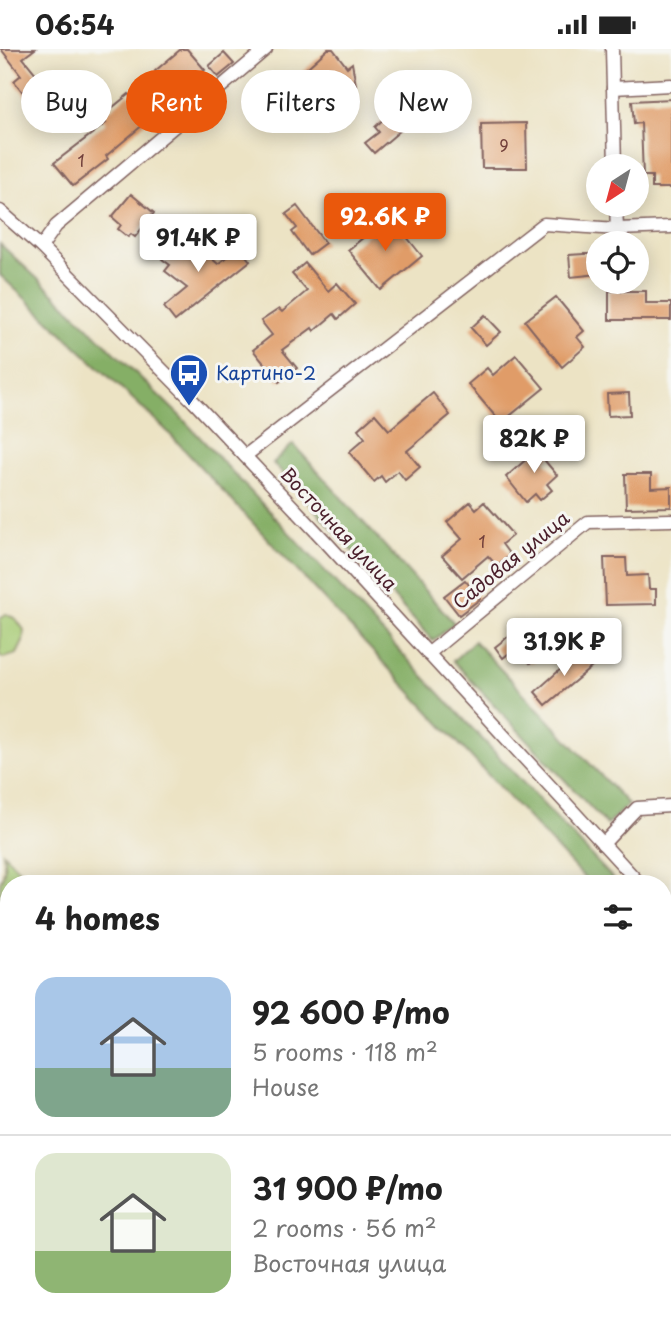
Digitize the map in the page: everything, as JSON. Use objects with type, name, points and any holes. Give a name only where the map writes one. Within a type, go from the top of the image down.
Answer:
[{"type":"street","points":[[41,247],[56,226],[266,49]]},
{"type":"street","points":[[612,49],[615,154]]},
{"type":"street","points":[[613,88],[671,85]]},
{"type":"street","name":"Восточная улица","points":[[0,211],[41,247],[194,402],[632,875]]},
{"type":"street","points":[[616,217],[617,229]]},
{"type":"street","points":[[245,456],[544,224],[617,229],[671,227]]},
{"type":"street","name":"Садовая улица","points":[[428,654],[588,522],[671,520]]},
{"type":"street","points":[[604,844],[637,807],[671,806]]},
{"type":"green space","points":[[0,244],[179,415],[610,875],[582,875],[165,429],[0,275]]},
{"type":"green space","points":[[293,444],[454,623],[433,641],[273,463]]},
{"type":"green space","points":[[6,614],[16,619],[24,630],[23,642],[17,654],[3,658],[0,656],[0,619]]},
{"type":"green space","points":[[474,641],[628,804],[607,825],[453,661]]},
{"type":"green space","points":[[3,853],[22,873],[3,875]]},
{"type":"building","points":[[1,49],[35,49],[23,58],[33,70],[21,70],[21,75]]},
{"type":"building","points":[[181,49],[187,49],[205,70],[156,70]]},
{"type":"building","points":[[328,49],[333,49],[347,67],[352,63],[353,70],[305,70]]},
{"type":"building","points":[[224,53],[234,64],[227,70],[212,70],[209,66]]},
{"type":"building","points":[[21,75],[21,90],[14,81]]},
{"type":"building","points":[[126,96],[126,133],[133,133],[106,156],[108,159],[73,186],[54,163],[93,133],[112,133],[112,108]]},
{"type":"building","points":[[671,99],[671,188],[652,188],[649,154],[642,154],[641,123],[634,124],[632,101]]},
{"type":"building","points":[[526,123],[527,168],[482,168],[481,124]]},
{"type":"building","points":[[378,133],[397,133],[374,153],[365,143]]},
{"type":"building","points":[[131,194],[154,213],[135,237],[131,234],[128,237],[118,229],[121,225],[112,217]]},
{"type":"building","points":[[297,206],[325,243],[309,255],[292,232],[297,228],[286,214]]},
{"type":"building","points":[[390,216],[422,256],[381,290],[348,250]]},
{"type":"building","points":[[183,234],[218,264],[239,247],[250,261],[175,321],[164,307],[187,288],[165,271],[170,265],[162,259]]},
{"type":"building","points":[[586,254],[586,275],[571,277],[569,255]]},
{"type":"building","points":[[305,263],[328,291],[337,283],[355,304],[338,319],[334,314],[314,331],[312,328],[282,350],[297,368],[279,382],[253,350],[272,335],[261,321],[279,309],[282,312],[307,291],[292,274]]},
{"type":"building","points":[[609,294],[646,294],[646,303],[671,303],[671,320],[609,320]]},
{"type":"building","points":[[556,297],[584,331],[577,337],[585,347],[562,367],[525,321]]},
{"type":"building","points":[[485,315],[501,332],[486,345],[471,328]]},
{"type":"building","points":[[516,355],[544,388],[501,423],[468,384],[487,368],[493,375]]},
{"type":"building","points":[[433,393],[450,415],[407,451],[420,467],[405,480],[398,471],[385,482],[381,476],[374,482],[349,452],[365,438],[358,429],[375,414],[389,430]]},
{"type":"building","points":[[629,393],[630,415],[608,416],[607,394]]},
{"type":"building","points":[[544,444],[553,454],[545,461],[557,475],[547,484],[552,490],[540,500],[535,494],[526,502],[506,477]]},
{"type":"building","points":[[625,474],[651,474],[651,488],[671,487],[671,507],[626,508]]},
{"type":"building","points":[[470,502],[476,509],[484,502],[513,535],[502,544],[510,555],[497,566],[488,556],[462,578],[442,556],[462,539],[447,522]]},
{"type":"building","points":[[604,558],[626,558],[627,576],[648,575],[649,589],[656,589],[656,604],[606,605]]},
{"type":"building","points":[[465,580],[480,599],[459,615],[444,596]]},
{"type":"building","points":[[524,624],[529,630],[535,624],[552,645],[530,663],[517,647],[503,658],[495,647]]},
{"type":"building","points":[[581,651],[593,666],[546,705],[535,692]]},
{"type":"place","name":"Картино-2","points":[[189,407]]}]
